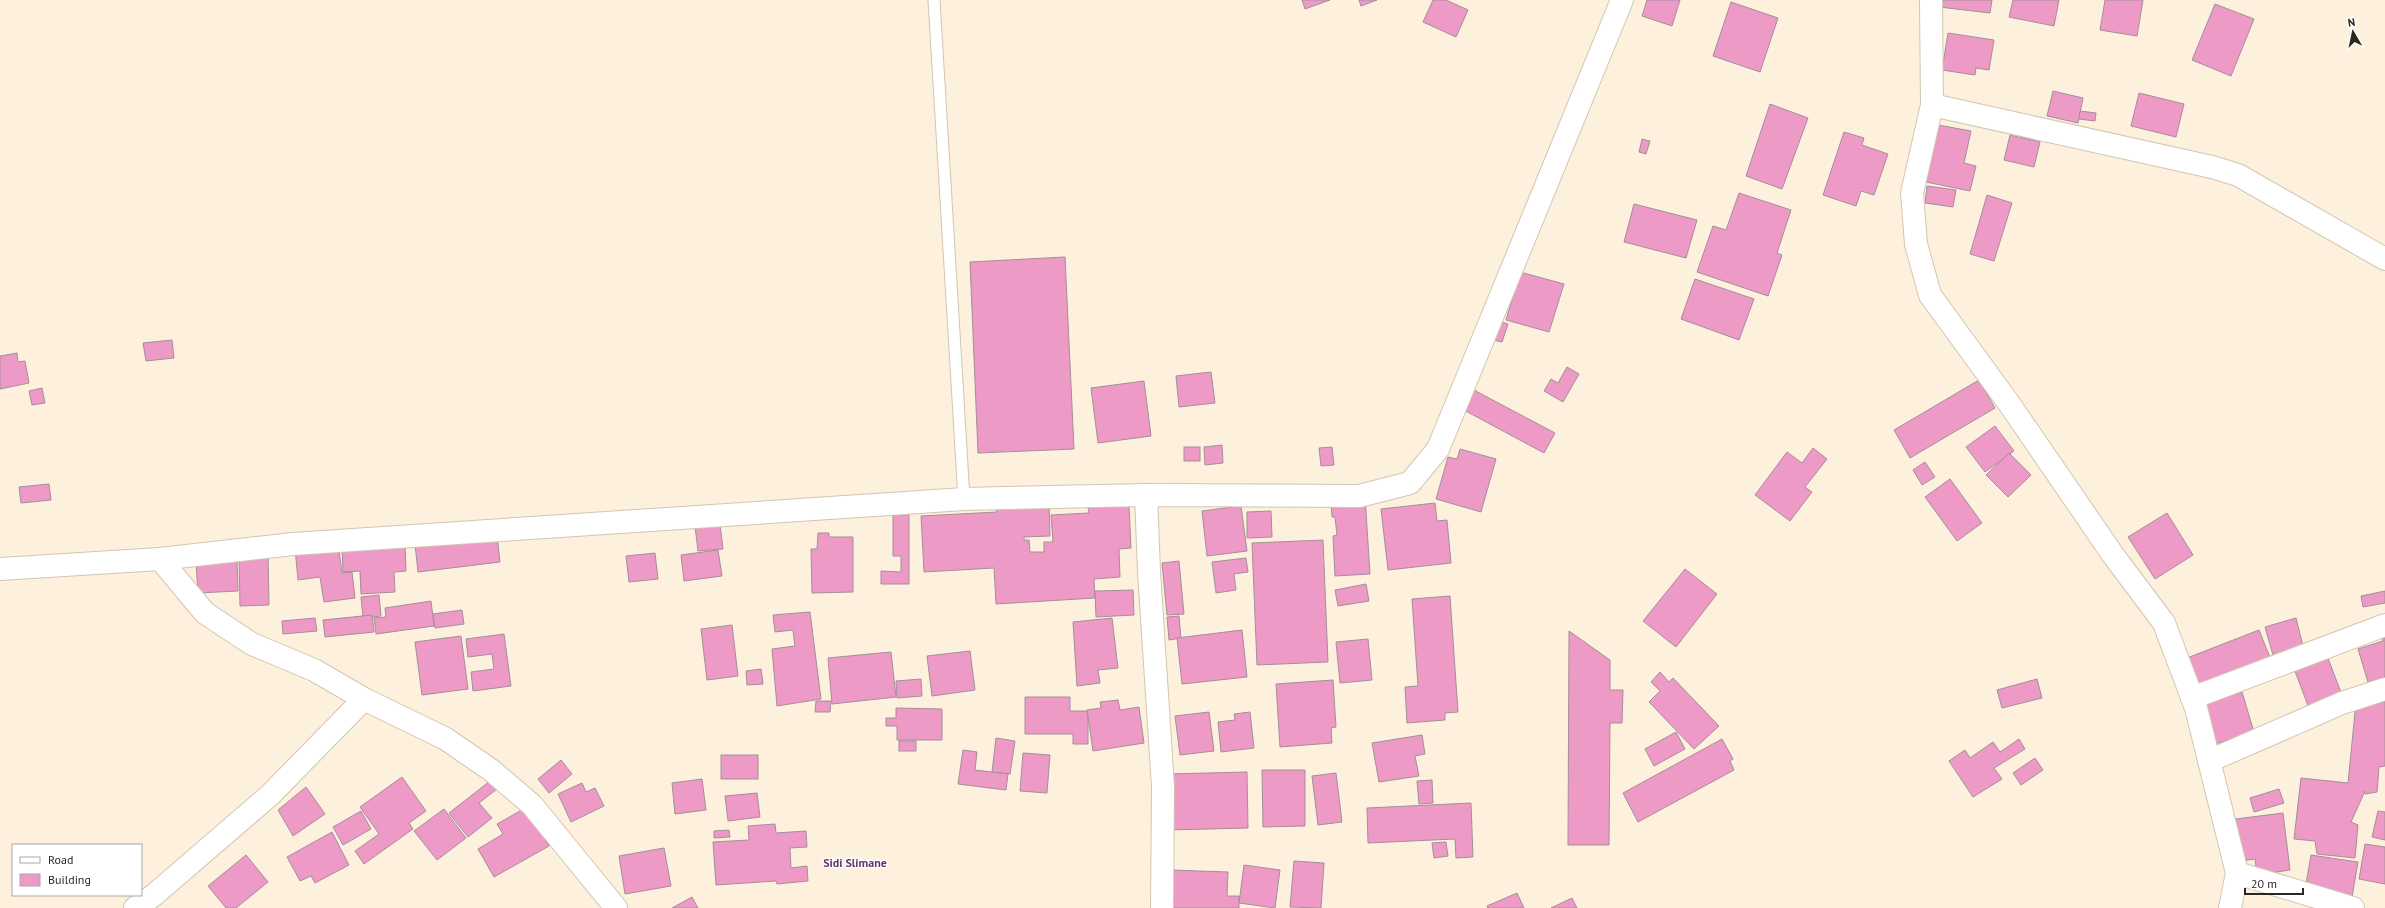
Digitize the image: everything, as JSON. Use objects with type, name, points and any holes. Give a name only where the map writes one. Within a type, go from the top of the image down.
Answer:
[{"type":"street","points":[[0,569],[160,559],[293,544],[964,499],[1146,495],[1359,496],[1410,483],[1438,449],[1622,0]]},
{"type":"street","points":[[1931,0],[1932,105],[1912,193],[1916,244],[1930,295],[2008,402],[2113,555],[2164,623],[2192,698],[2237,872],[2230,908]]},
{"type":"street","points":[[1932,105],[2212,167],[2238,175],[2385,259]]},
{"type":"street","points":[[1146,495],[1148,571],[1163,787],[1162,908]]},
{"type":"street","points":[[160,559],[205,613],[252,644],[314,670],[364,699],[446,739],[491,770],[532,805],[616,908]]},
{"type":"street","points":[[2192,698],[2385,625]]},
{"type":"street","points":[[2209,761],[2342,704],[2385,690]]},
{"type":"street","points":[[135,908],[154,896],[270,794],[364,699]]},
{"type":"street","points":[[2237,872],[2353,908]]},
{"type":"lane","points":[[934,0],[964,499]]},
{"type":"building","points":[[1302,0],[1330,0],[1305,9]]},
{"type":"building","points":[[1359,0],[1377,0],[1361,6]]},
{"type":"building","points":[[1433,0],[1446,0],[1468,10],[1456,37],[1423,22]]},
{"type":"building","points":[[1647,0],[1680,0],[1672,26],[1642,16]]},
{"type":"building","points":[[1940,0],[1992,0],[1990,13],[1939,7]]},
{"type":"building","points":[[2013,0],[2059,0],[2054,26],[2009,17]]},
{"type":"building","points":[[2105,0],[2143,0],[2137,36],[2100,30]]},
{"type":"building","points":[[1731,2],[1778,18],[1760,72],[1713,56]]},
{"type":"building","points":[[2215,4],[2254,19],[2231,76],[2192,60]]},
{"type":"building","points":[[1948,33],[1994,40],[1989,70],[1976,68],[1975,75],[1942,70]]},
{"type":"building","points":[[2053,91],[2083,98],[2078,123],[2047,116]]},
{"type":"building","points":[[2139,93],[2184,104],[2176,137],[2131,126]]},
{"type":"building","points":[[1770,104],[1808,118],[1782,189],[1746,176]]},
{"type":"building","points":[[2080,111],[2096,113],[2095,121],[2079,119]]},
{"type":"building","points":[[1938,125],[1971,131],[1964,163],[1976,166],[1970,191],[1926,182]]},
{"type":"building","points":[[1844,132],[1864,138],[1862,145],[1888,154],[1874,195],[1861,191],[1856,206],[1823,195]]},
{"type":"building","points":[[2010,135],[2040,142],[2034,167],[2004,160]]},
{"type":"building","points":[[1642,139],[1650,141],[1646,154],[1639,152]]},
{"type":"building","points":[[1927,186],[1956,190],[1953,207],[1925,203]]},
{"type":"building","points":[[1739,193],[1791,210],[1777,253],[1782,255],[1768,296],[1697,272],[1713,226],[1726,230]]},
{"type":"building","points":[[1987,195],[2012,203],[1994,261],[1970,254]]},
{"type":"building","points":[[1634,204],[1697,220],[1686,258],[1624,242]]},
{"type":"building","points":[[1065,257],[1074,449],[978,453],[970,262]]},
{"type":"building","points":[[1520,272],[1564,284],[1549,332],[1506,320]]},
{"type":"building","points":[[1695,279],[1754,299],[1739,340],[1681,319]]},
{"type":"building","points":[[1495,320],[1508,324],[1502,342],[1489,339]]},
{"type":"building","points":[[172,340],[174,358],[146,361],[143,343]]},
{"type":"building","points":[[17,353],[18,362],[25,361],[29,383],[0,389],[0,356]]},
{"type":"building","points":[[1567,367],[1579,374],[1563,402],[1544,391],[1551,379],[1558,383]]},
{"type":"building","points":[[1211,372],[1215,403],[1179,407],[1176,376]]},
{"type":"building","points":[[1979,380],[1995,408],[1910,458],[1894,430]]},
{"type":"building","points":[[1144,381],[1151,436],[1098,443],[1091,388]]},
{"type":"building","points":[[42,388],[45,403],[32,405],[29,391]]},
{"type":"building","points":[[1472,389],[1555,433],[1544,453],[1462,409]]},
{"type":"building","points":[[1995,426],[2014,451],[1985,472],[1966,447]]},
{"type":"building","points":[[1222,445],[1223,463],[1205,465],[1204,447]]},
{"type":"building","points":[[1184,447],[1200,447],[1200,461],[1184,461]]},
{"type":"building","points":[[1332,447],[1334,465],[1321,466],[1319,448]]},
{"type":"building","points":[[1813,448],[1827,459],[1805,487],[1812,492],[1790,521],[1755,495],[1787,452],[1802,463]]},
{"type":"building","points":[[1460,449],[1496,459],[1481,512],[1436,499],[1448,457],[1457,459]]},
{"type":"building","points":[[2009,453],[2031,475],[2008,497],[1986,475]]},
{"type":"building","points":[[1925,462],[1935,477],[1922,485],[1913,470]]},
{"type":"building","points":[[1950,479],[1982,523],[1957,541],[1925,497]]},
{"type":"building","points":[[49,484],[51,500],[21,503],[19,487]]},
{"type":"building","points":[[1365,496],[1370,574],[1335,576],[1333,536],[1337,535],[1335,517],[1332,517],[1331,499]]},
{"type":"building","points":[[1049,502],[1050,536],[1024,537],[1024,540],[1029,540],[1030,552],[1044,552],[1044,542],[1053,542],[1051,515],[1089,513],[1088,508],[1129,506],[1131,548],[1119,549],[1120,577],[1094,579],[1095,598],[996,604],[994,568],[924,572],[921,516],[997,512],[996,504]]},
{"type":"building","points":[[1435,503],[1437,521],[1447,520],[1451,563],[1388,570],[1381,509]]},
{"type":"building","points":[[1241,506],[1247,551],[1207,556],[1202,511]]},
{"type":"building","points":[[893,511],[909,511],[909,584],[881,584],[881,571],[901,572],[901,556],[893,556]]},
{"type":"building","points":[[1271,511],[1272,537],[1247,538],[1247,512]]},
{"type":"building","points":[[2167,513],[2193,555],[2155,579],[2128,537]]},
{"type":"building","points":[[720,524],[723,549],[698,551],[695,526]]},
{"type":"building","points":[[818,533],[829,533],[829,537],[853,537],[853,592],[812,593],[811,549],[817,549]]},
{"type":"building","points":[[497,535],[500,562],[418,572],[415,544]]},
{"type":"building","points":[[1323,540],[1328,662],[1257,665],[1252,543]]},
{"type":"building","points":[[338,543],[342,573],[352,572],[355,598],[324,602],[320,577],[298,580],[295,548]]},
{"type":"building","points":[[405,543],[406,571],[394,572],[395,592],[361,594],[360,571],[343,572],[342,546]]},
{"type":"building","points":[[718,550],[722,576],[684,581],[681,555]]},
{"type":"building","points":[[268,553],[269,605],[240,606],[239,554]]},
{"type":"building","points":[[655,553],[658,579],[629,582],[626,556]]},
{"type":"building","points":[[1246,558],[1248,572],[1234,574],[1236,590],[1216,593],[1212,562]]},
{"type":"building","points":[[237,560],[238,591],[198,593],[196,562]]},
{"type":"building","points":[[1179,561],[1184,614],[1167,615],[1162,563]]},
{"type":"building","points":[[1685,569],[1717,594],[1676,647],[1643,621]]},
{"type":"building","points":[[1366,584],[1369,601],[1338,606],[1335,590]]},
{"type":"building","points":[[1133,590],[1134,615],[1096,617],[1095,591]]},
{"type":"building","points":[[2385,591],[2385,603],[2363,607],[2361,596]]},
{"type":"building","points":[[379,595],[381,616],[363,618],[361,597]]},
{"type":"building","points":[[1450,596],[1458,712],[1445,713],[1445,720],[1407,723],[1405,687],[1418,686],[1412,599]]},
{"type":"building","points":[[431,601],[434,626],[376,634],[374,618],[386,617],[385,608]]},
{"type":"building","points":[[462,610],[464,624],[435,628],[433,614]]},
{"type":"building","points":[[810,612],[821,699],[777,706],[772,649],[795,646],[793,630],[775,632],[773,615]]},
{"type":"building","points":[[372,615],[374,632],[325,637],[323,620]]},
{"type":"building","points":[[1179,616],[1181,638],[1169,640],[1167,617]]},
{"type":"building","points":[[315,618],[317,631],[283,634],[282,621]]},
{"type":"building","points":[[1112,618],[1118,668],[1098,670],[1100,683],[1077,686],[1073,622]]},
{"type":"building","points":[[2296,618],[2305,654],[2275,662],[2265,627]]},
{"type":"building","points":[[732,625],[738,676],[707,680],[701,629]]},
{"type":"building","points":[[2385,629],[2385,677],[2368,682],[2358,649],[2383,641],[2379,631]]},
{"type":"building","points":[[1242,630],[1247,677],[1182,684],[1177,638]]},
{"type":"building","points":[[2259,630],[2273,665],[2201,693],[2187,658]]},
{"type":"building","points":[[1569,631],[1610,660],[1610,690],[1623,690],[1622,723],[1610,723],[1609,845],[1568,845]]},
{"type":"building","points":[[504,634],[511,686],[473,691],[471,672],[494,669],[492,654],[468,657],[466,639]]},
{"type":"building","points":[[461,636],[468,689],[422,695],[415,642]]},
{"type":"building","points":[[1368,639],[1372,680],[1340,683],[1336,642]]},
{"type":"building","points":[[970,651],[975,690],[932,696],[927,656]]},
{"type":"building","points":[[891,652],[896,697],[832,704],[828,658]]},
{"type":"building","points":[[2328,658],[2343,698],[2310,711],[2295,671]]},
{"type":"building","points":[[761,669],[763,684],[747,685],[746,671]]},
{"type":"building","points":[[1660,672],[1669,682],[1673,678],[1719,726],[1694,749],[1649,702],[1660,691],[1651,682]]},
{"type":"building","points":[[921,679],[922,696],[897,698],[896,681]]},
{"type":"building","points":[[2037,679],[2042,698],[2002,708],[1997,690]]},
{"type":"building","points":[[1333,680],[1336,727],[1331,728],[1332,743],[1280,747],[1276,684]]},
{"type":"building","points":[[2242,692],[2254,732],[2215,744],[2202,703]]},
{"type":"building","points":[[1025,697],[1070,697],[1070,711],[1088,711],[1088,744],[1073,744],[1073,734],[1025,734]]},
{"type":"building","points":[[2385,697],[2385,766],[2379,767],[2377,792],[2365,794],[2365,791],[2351,822],[2358,825],[2355,858],[2317,854],[2315,841],[2294,839],[2301,778],[2348,783],[2356,702]]},
{"type":"building","points":[[1118,700],[1120,710],[1139,707],[1144,743],[1093,751],[1087,710],[1101,708],[1100,702]]},
{"type":"building","points":[[816,701],[831,701],[830,712],[815,712]]},
{"type":"building","points":[[896,708],[942,709],[942,740],[897,740],[897,726],[886,726],[886,718],[896,718]]},
{"type":"building","points":[[1209,712],[1214,751],[1180,755],[1175,716]]},
{"type":"building","points":[[1250,712],[1254,748],[1221,752],[1218,722],[1235,720],[1234,714]]},
{"type":"building","points":[[1676,732],[1685,749],[1654,766],[1645,749]]},
{"type":"building","points":[[1422,735],[1425,754],[1415,756],[1419,776],[1379,782],[1372,743]]},
{"type":"building","points":[[996,738],[1015,741],[1010,774],[992,772]]},
{"type":"building","points":[[1722,739],[1733,759],[1730,761],[1734,770],[1638,822],[1623,793]]},
{"type":"building","points":[[2019,739],[2025,749],[1994,768],[2002,779],[1973,797],[1949,761],[1965,750],[1970,758],[1993,742],[2000,752]]},
{"type":"building","points":[[899,741],[916,741],[916,751],[899,751]]},
{"type":"building","points":[[963,750],[977,752],[975,770],[1008,774],[1006,790],[958,784]]},
{"type":"building","points":[[1023,753],[1050,755],[1047,793],[1020,791]]},
{"type":"building","points":[[721,755],[758,755],[758,779],[721,779]]},
{"type":"building","points":[[2035,758],[2043,770],[2021,785],[2013,773]]},
{"type":"building","points":[[561,760],[572,774],[549,793],[538,779]]},
{"type":"building","points":[[1262,770],[1305,770],[1305,826],[1263,827]]},
{"type":"building","points":[[1247,772],[1248,828],[1168,830],[1167,774]]},
{"type":"building","points":[[1336,773],[1342,822],[1318,825],[1312,776]]},
{"type":"building","points":[[402,777],[426,811],[409,823],[413,829],[364,864],[355,851],[379,834],[360,807]]},
{"type":"building","points":[[702,779],[706,810],[675,814],[672,783]]},
{"type":"building","points":[[1432,780],[1433,803],[1419,804],[1417,781]]},
{"type":"building","points":[[490,781],[497,789],[479,803],[492,818],[468,837],[449,813]]},
{"type":"building","points":[[582,783],[586,792],[595,788],[604,806],[571,822],[558,794]]},
{"type":"building","points":[[306,787],[325,814],[293,836],[278,810]]},
{"type":"building","points":[[2279,789],[2284,803],[2254,812],[2250,798]]},
{"type":"building","points":[[757,793],[760,817],[728,821],[725,796]]},
{"type":"building","points":[[1471,803],[1473,857],[1456,858],[1455,839],[1368,843],[1367,808]]},
{"type":"building","points":[[527,807],[549,846],[494,877],[478,849],[503,834],[497,824]]},
{"type":"building","points":[[444,809],[466,838],[437,860],[414,831]]},
{"type":"building","points":[[361,811],[371,829],[343,845],[333,827]]},
{"type":"building","points":[[2378,811],[2385,812],[2385,840],[2372,837]]},
{"type":"building","points":[[2283,813],[2290,870],[2257,875],[2255,859],[2242,861],[2236,819]]},
{"type":"building","points":[[775,824],[776,833],[806,831],[807,847],[790,848],[791,868],[807,866],[808,881],[777,884],[776,881],[716,885],[713,842],[749,840],[748,826]]},
{"type":"building","points":[[729,830],[730,837],[714,838],[714,831]]},
{"type":"building","points":[[332,832],[349,865],[315,883],[311,876],[300,881],[287,857]]},
{"type":"building","points":[[1446,842],[1448,856],[1434,858],[1432,843]]},
{"type":"building","points":[[2365,844],[2385,847],[2385,884],[2359,879]]},
{"type":"building","points":[[664,848],[671,886],[625,894],[619,856]]},
{"type":"building","points":[[246,855],[268,882],[236,908],[226,908],[208,886]]},
{"type":"building","points":[[2311,855],[2358,862],[2352,897],[2305,890]]},
{"type":"building","points":[[1294,861],[1324,863],[1321,908],[1290,907]]},
{"type":"building","points":[[1244,865],[1280,870],[1275,908],[1239,903]]},
{"type":"building","points":[[1171,870],[1228,872],[1227,896],[1239,896],[1239,908],[1169,908]]},
{"type":"building","points":[[1517,893],[1524,908],[1488,908],[1487,906]]},
{"type":"building","points":[[692,897],[698,908],[672,908]]},
{"type":"building","points":[[1572,898],[1577,908],[1551,908]]},
{"type":"district","name":"Sidi Slimane","points":[[855,862]]}]
